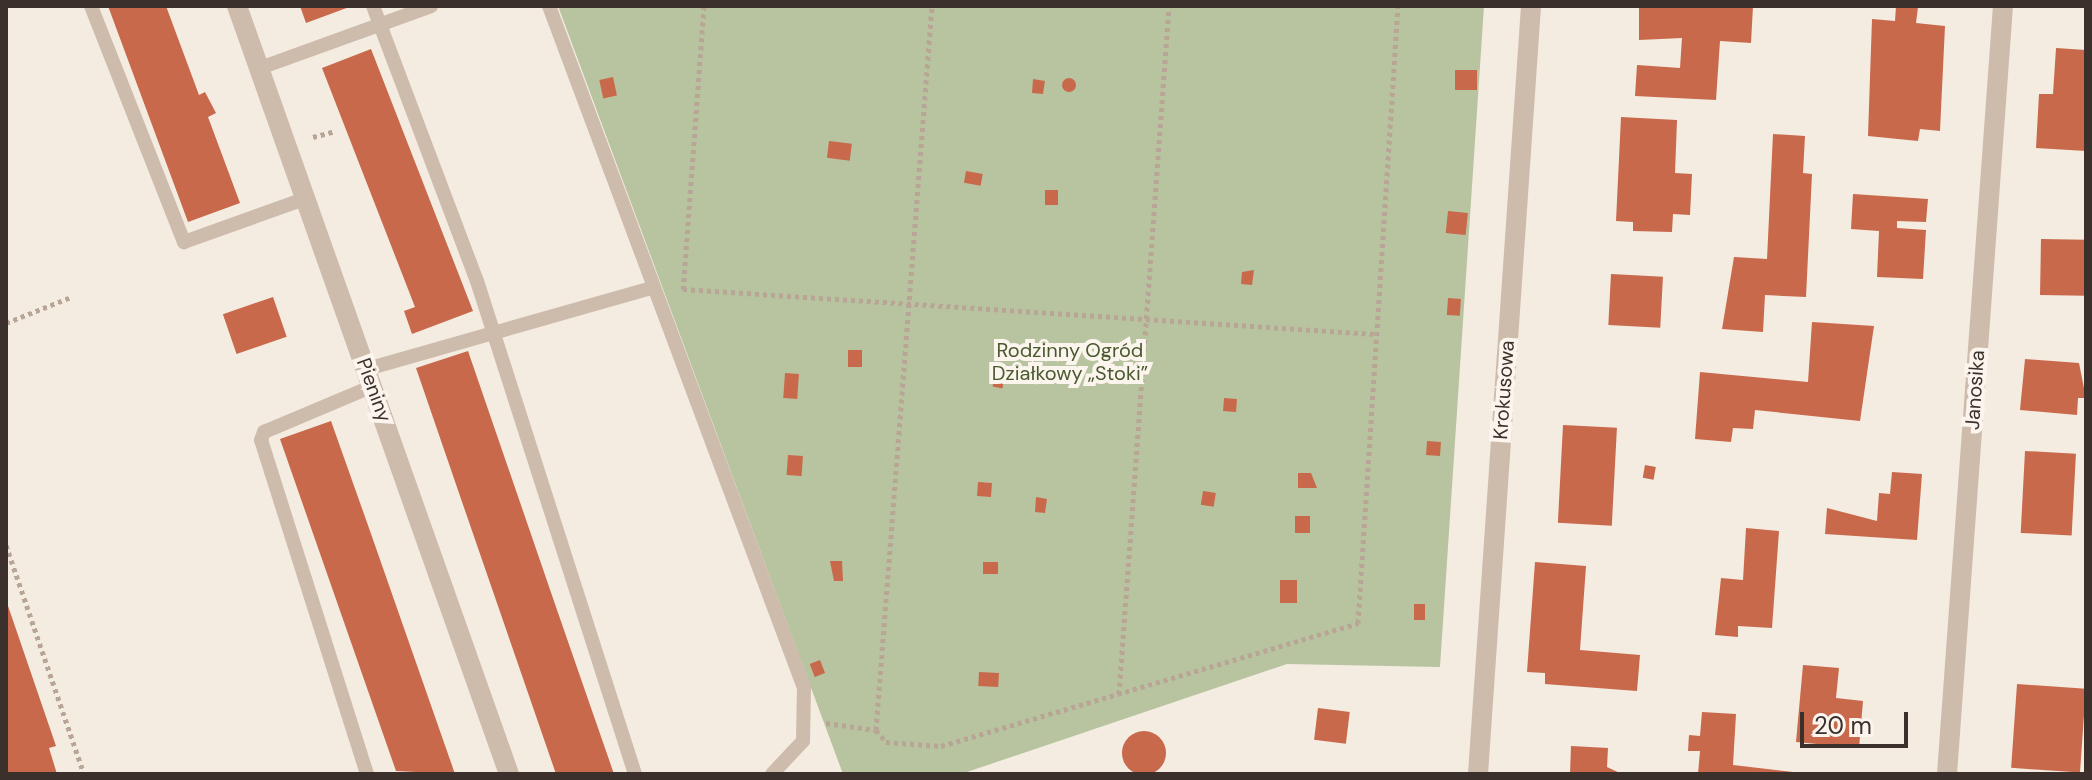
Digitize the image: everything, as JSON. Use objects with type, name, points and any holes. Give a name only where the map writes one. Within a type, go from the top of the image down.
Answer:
[{"type":"street","name":"Pieniny","points":[[237,6],[509,774]]},
{"type":"street","name":"Krokusowa","points":[[1478,774],[1531,6]]},
{"type":"street","name":"Janosika","points":[[1947,774],[2003,6]]},
{"type":"lane","points":[[91,6],[184,242],[307,198]]},
{"type":"lane","points":[[373,6],[490,334],[635,774]]},
{"type":"lane","points":[[260,68],[431,6]]},
{"type":"lane","points":[[549,6],[804,688],[807,723],[803,741],[772,774]]},
{"type":"lane","points":[[367,774],[261,440],[264,432],[370,378],[490,334],[654,287]]},
{"type":"path","points":[[704,6],[683,289],[1375,334]]},
{"type":"path","points":[[876,730],[912,304],[932,6]]},
{"type":"path","points":[[1119,694],[1143,318],[1169,6]]},
{"type":"path","points":[[807,723],[876,730],[886,742],[941,746],[1358,623],[1398,6]]},
{"type":"path","points":[[6,323],[71,297]]},
{"type":"path","points":[[6,545],[84,774]]},
{"type":"green space","name":"Rodzinny Ogród Działkowy „Stoki”","points":[[558,6],[1484,6],[1440,667],[1287,664],[961,774],[843,774]]},
{"type":"building","points":[[108,6],[166,6],[199,95],[205,92],[216,113],[208,117],[240,203],[188,222]]},
{"type":"building","points":[[300,6],[352,6],[306,23]]},
{"type":"building","points":[[1639,6],[1753,6],[1751,43],[1720,41],[1716,100],[1635,96],[1637,65],[1680,68],[1682,38],[1639,40]]},
{"type":"building","points":[[1896,6],[1918,7],[1916,23],[1945,26],[1940,131],[1920,129],[1918,141],[1868,136],[1872,19],[1895,21]]},
{"type":"building","points":[[2056,48],[2086,50],[2086,151],[2036,148],[2039,94],[2053,94]]},
{"type":"building","points":[[371,49],[473,311],[412,334],[404,311],[415,307],[322,68]]},
{"type":"building","points":[[1455,70],[1477,70],[1477,90],[1455,90]]},
{"type":"building","points":[[613,77],[617,96],[603,98],[599,80]]},
{"type":"building","points":[[1069,78],[1076,85],[1069,92],[1062,85]]},
{"type":"building","points":[[1033,79],[1045,81],[1043,94],[1032,93]]},
{"type":"building","points":[[1621,117],[1677,120],[1675,173],[1692,174],[1690,215],[1673,214],[1672,232],[1633,231],[1633,222],[1616,221]]},
{"type":"building","points":[[1773,134],[1805,136],[1803,173],[1812,174],[1806,297],[1765,295],[1763,332],[1722,329],[1734,257],[1767,259]]},
{"type":"building","points":[[829,141],[852,144],[850,161],[827,158]]},
{"type":"building","points":[[966,171],[983,174],[981,186],[964,183]]},
{"type":"building","points":[[1045,190],[1058,190],[1058,205],[1045,205]]},
{"type":"building","points":[[1853,194],[1928,199],[1926,222],[1897,221],[1897,228],[1926,230],[1923,279],[1877,277],[1879,231],[1851,229]]},
{"type":"building","points":[[1448,211],[1468,213],[1466,235],[1446,233]]},
{"type":"building","points":[[2041,239],[2086,240],[2085,296],[2040,295]]},
{"type":"building","points":[[1254,270],[1252,285],[1241,284],[1242,272]]},
{"type":"building","points":[[1611,274],[1663,277],[1660,328],[1608,325]]},
{"type":"building","points":[[273,297],[287,337],[237,354],[223,314]]},
{"type":"building","points":[[1448,298],[1461,299],[1460,316],[1447,315]]},
{"type":"building","points":[[1812,322],[1874,326],[1860,421],[1755,410],[1753,429],[1733,428],[1731,442],[1695,439],[1700,372],[1808,382]]},
{"type":"building","points":[[848,350],[862,350],[862,367],[848,367]]},
{"type":"building","points":[[468,351],[614,774],[556,774],[460,496],[416,368]]},
{"type":"building","points":[[2025,359],[2079,363],[2086,398],[2078,398],[2077,415],[2020,410]]},
{"type":"building","points":[[997,364],[1007,366],[1002,388],[993,387]]},
{"type":"building","points":[[785,373],[799,374],[797,399],[783,398]]},
{"type":"building","points":[[1224,398],[1237,399],[1236,412],[1223,411]]},
{"type":"building","points":[[331,421],[455,774],[396,771],[280,439]]},
{"type":"building","points":[[1563,425],[1617,428],[1612,526],[1558,523]]},
{"type":"building","points":[[1427,441],[1441,442],[1440,456],[1426,455]]},
{"type":"building","points":[[2025,451],[2076,454],[2072,536],[2021,533]]},
{"type":"building","points":[[788,455],[803,456],[802,476],[787,475]]},
{"type":"building","points":[[1645,465],[1656,467],[1654,480],[1643,478]]},
{"type":"building","points":[[1892,472],[1922,474],[1917,540],[1825,534],[1827,508],[1877,521],[1879,493],[1890,494]]},
{"type":"building","points":[[1298,473],[1311,473],[1317,488],[1298,488]]},
{"type":"building","points":[[978,482],[992,483],[991,497],[977,496]]},
{"type":"building","points":[[1203,491],[1216,493],[1214,507],[1201,505]]},
{"type":"building","points":[[1036,497],[1047,499],[1045,513],[1035,512]]},
{"type":"building","points":[[1295,516],[1310,516],[1310,533],[1295,533]]},
{"type":"building","points":[[1746,528],[1779,531],[1772,628],[1738,626],[1738,637],[1715,635],[1721,578],[1743,580]]},
{"type":"building","points":[[830,561],[842,561],[843,581],[834,581]]},
{"type":"building","points":[[983,562],[998,562],[998,574],[983,574]]},
{"type":"building","points":[[1535,562],[1586,566],[1580,650],[1640,655],[1637,691],[1545,684],[1545,673],[1527,672]]},
{"type":"building","points":[[1280,580],[1297,580],[1297,603],[1280,603]]},
{"type":"building","points":[[6,600],[56,746],[49,748],[57,774],[6,774]]},
{"type":"building","points":[[1414,604],[1425,604],[1425,620],[1414,620]]},
{"type":"building","points":[[820,660],[825,673],[815,677],[810,664]]},
{"type":"building","points":[[1803,665],[1839,668],[1836,698],[1863,701],[1859,748],[1796,742]]},
{"type":"building","points":[[979,672],[999,673],[998,687],[978,686]]},
{"type":"building","points":[[2017,684],[2086,689],[2080,773],[2011,768]]},
{"type":"building","points":[[1318,708],[1350,712],[1346,744],[1314,740]]},
{"type":"building","points":[[1702,712],[1736,714],[1733,765],[1810,774],[1698,774],[1700,751],[1688,751],[1689,735],[1700,736]]},
{"type":"building","points":[[1144,731],[1159,738],[1166,753],[1159,768],[1144,775],[1129,768],[1122,753],[1129,738]]},
{"type":"building","points":[[1571,746],[1608,748],[1607,767],[1622,774],[1570,774]]}]
